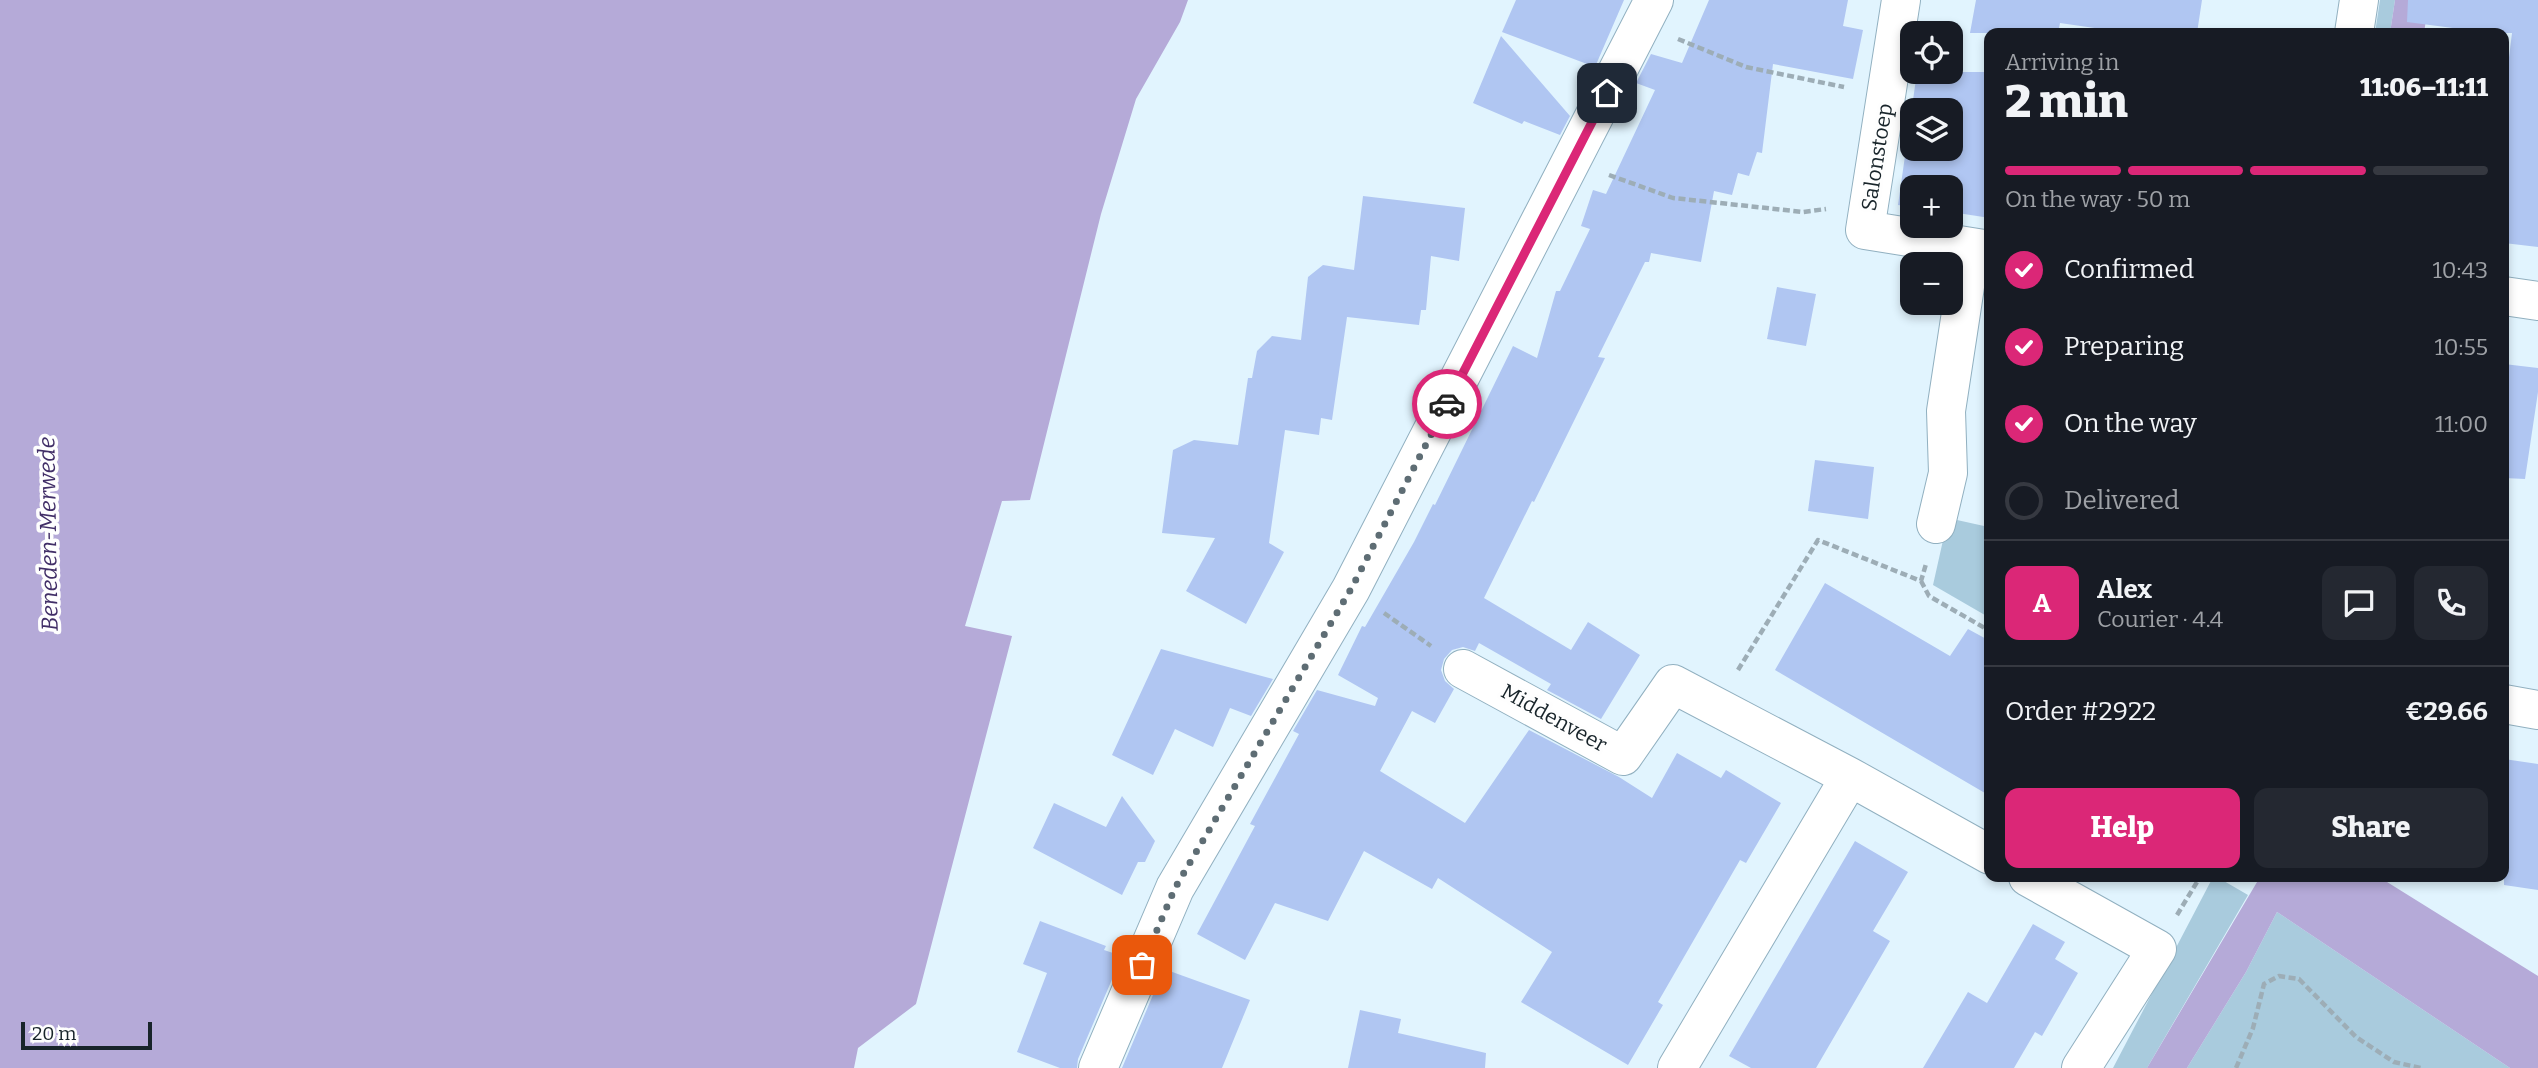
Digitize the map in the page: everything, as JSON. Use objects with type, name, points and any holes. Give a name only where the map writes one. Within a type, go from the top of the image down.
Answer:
[{"type":"street","name":"Salonstoep","points":[[1901,0],[1865,230],[1980,248]]},
{"type":"street","points":[[2355,28],[2359,0]]},
{"type":"street","points":[[1098,1068],[1175,888],[1351,589],[1648,12]]},
{"type":"street","points":[[1936,524],[1948,474],[1945,411],[1980,248]]},
{"type":"street","points":[[2509,297],[2538,301]]},
{"type":"street","name":"Middenveer","points":[[1463,669],[1623,756],[1673,684],[1850,777],[1984,852]]},
{"type":"street","points":[[2509,705],[2538,710]]},
{"type":"street","points":[[1677,1068],[1850,777]]},
{"type":"street","points":[[2037,882],[2157,949],[2081,1068]]},
{"type":"path","points":[[1648,12],[1746,67],[1886,95]]},
{"type":"path","points":[[1572,162],[1673,198],[1803,212],[1869,204]]},
{"type":"path","points":[[1936,524],[1922,581],[1929,596],[1984,628]]},
{"type":"path","points":[[1715,706],[1818,540],[1922,581]]},
{"type":"path","points":[[1351,589],[1463,669]]},
{"type":"path","points":[[2236,1068],[2253,1028],[2264,984],[2279,976],[2299,979],[2356,1037],[2394,1062],[2421,1068]]},
{"type":"shaded area","points":[[2380,0],[2395,0],[2391,28],[2376,28]]},
{"type":"shaded area","points":[[1948,518],[1984,526],[1984,615],[1933,585]]},
{"type":"shaded area","points":[[2210,882],[2226,882],[2248,895],[2147,1068],[2113,1068]]},
{"type":"shaded area","points":[[2277,912],[2510,1068],[2187,1068],[2246,972]]},
{"type":"water","name":"Beneden-Merwede","points":[[0,0],[1188,0],[1180,22],[1136,99],[1101,214],[1030,500],[1002,501],[965,626],[1012,636],[916,1004],[858,1048],[854,1068],[0,1068]]},
{"type":"water","points":[[2395,0],[2429,0],[2425,28],[2391,28]]},
{"type":"water","points":[[2257,882],[2387,882],[2538,976],[2538,1068],[2510,1068],[2277,912],[2246,972],[2187,1068],[2147,1068]]},
{"type":"building","points":[[1516,0],[1624,0],[1595,67],[1502,32]]},
{"type":"building","points":[[1709,0],[1848,0],[1843,26],[1863,30],[1853,79],[1773,64],[1762,153],[1757,152],[1749,176],[1738,173],[1732,195],[1714,191],[1701,262],[1651,253],[1649,262],[1645,262],[1598,357],[1605,358],[1484,598],[1571,650],[1588,622],[1640,655],[1601,719],[1547,690],[1551,684],[1479,643],[1475,651],[1463,647],[1452,650],[1444,659],[1441,670],[1445,681],[1454,689],[1435,723],[1412,711],[1380,771],[1465,823],[1529,730],[1619,777],[1652,798],[1677,753],[1721,778],[1726,770],[1781,803],[1746,863],[1740,860],[1658,1002],[1663,1005],[1628,1065],[1521,1002],[1552,952],[1438,878],[1432,889],[1364,851],[1328,921],[1275,903],[1245,960],[1197,934],[1255,826],[1250,824],[1299,734],[1293,731],[1317,690],[1375,706],[1378,698],[1338,675],[1362,626],[1365,627],[1433,504],[1435,505],[1513,346],[1537,358],[1556,291],[1560,291],[1590,229],[1581,226],[1593,190],[1606,194],[1655,90],[1636,83],[1651,54],[1682,63]]},
{"type":"building","points":[[1976,0],[2202,0],[2198,28],[2094,28],[2060,23],[2059,28],[1984,28],[1984,33],[1970,33]]},
{"type":"building","points":[[2408,0],[2538,0],[2538,247],[2509,244],[2509,57],[2512,33],[2509,33],[2509,28],[2453,28],[2407,22]]},
{"type":"building","points":[[1501,36],[1570,116],[1560,135],[1524,121],[1522,124],[1473,103]]},
{"type":"building","points":[[1963,72],[1984,72],[1984,217],[1963,214],[1963,175],[1902,175],[1904,161],[1963,161],[1963,98],[1913,98],[1915,84],[1963,84]]},
{"type":"building","points":[[1363,196],[1465,208],[1459,261],[1431,256],[1426,310],[1421,310],[1419,325],[1347,317],[1332,420],[1321,418],[1319,435],[1285,430],[1269,543],[1284,552],[1246,624],[1186,591],[1215,538],[1162,533],[1173,450],[1194,440],[1238,445],[1248,378],[1252,378],[1257,351],[1272,336],[1301,340],[1308,277],[1323,265],[1354,270]]},
{"type":"building","points":[[1777,287],[1816,294],[1806,346],[1767,339]]},
{"type":"building","points":[[2509,365],[2538,368],[2538,392],[2525,479],[2509,478]]},
{"type":"building","points":[[1815,460],[1874,467],[1868,519],[1808,511]]},
{"type":"building","points":[[1825,583],[1950,656],[1968,629],[1984,638],[1984,792],[1775,670]]},
{"type":"building","points":[[1161,649],[1273,679],[1251,716],[1230,708],[1213,747],[1175,729],[1153,775],[1112,755]]},
{"type":"building","points":[[2509,760],[2538,764],[2538,890],[2504,885],[2504,882],[2509,882]]},
{"type":"building","points":[[1122,796],[1155,841],[1145,862],[1138,862],[1122,895],[1033,848],[1054,803],[1106,827]]},
{"type":"building","points":[[1855,841],[1908,872],[1873,931],[1890,941],[1816,1068],[1751,1068],[1729,1056]]},
{"type":"building","points":[[1040,921],[1106,946],[1104,950],[1122,956],[1078,1059],[1077,1068],[1060,1068],[1017,1052],[1047,973],[1023,964]]},
{"type":"building","points":[[2033,924],[2065,942],[2055,959],[2078,973],[2042,1036],[2035,1032],[2014,1068],[1923,1068],[1968,992],[1987,1003]]},
{"type":"building","points":[[1164,969],[1250,1000],[1222,1068],[1122,1068]]},
{"type":"building","points":[[1360,1010],[1401,1019],[1398,1033],[1486,1053],[1485,1068],[1348,1068]]},
{"type":"way so far","points":[[1142,965],[1175,888],[1351,589],[1447,404]]},
{"type":"route","points":[[1447,404],[1607,93]]}]
